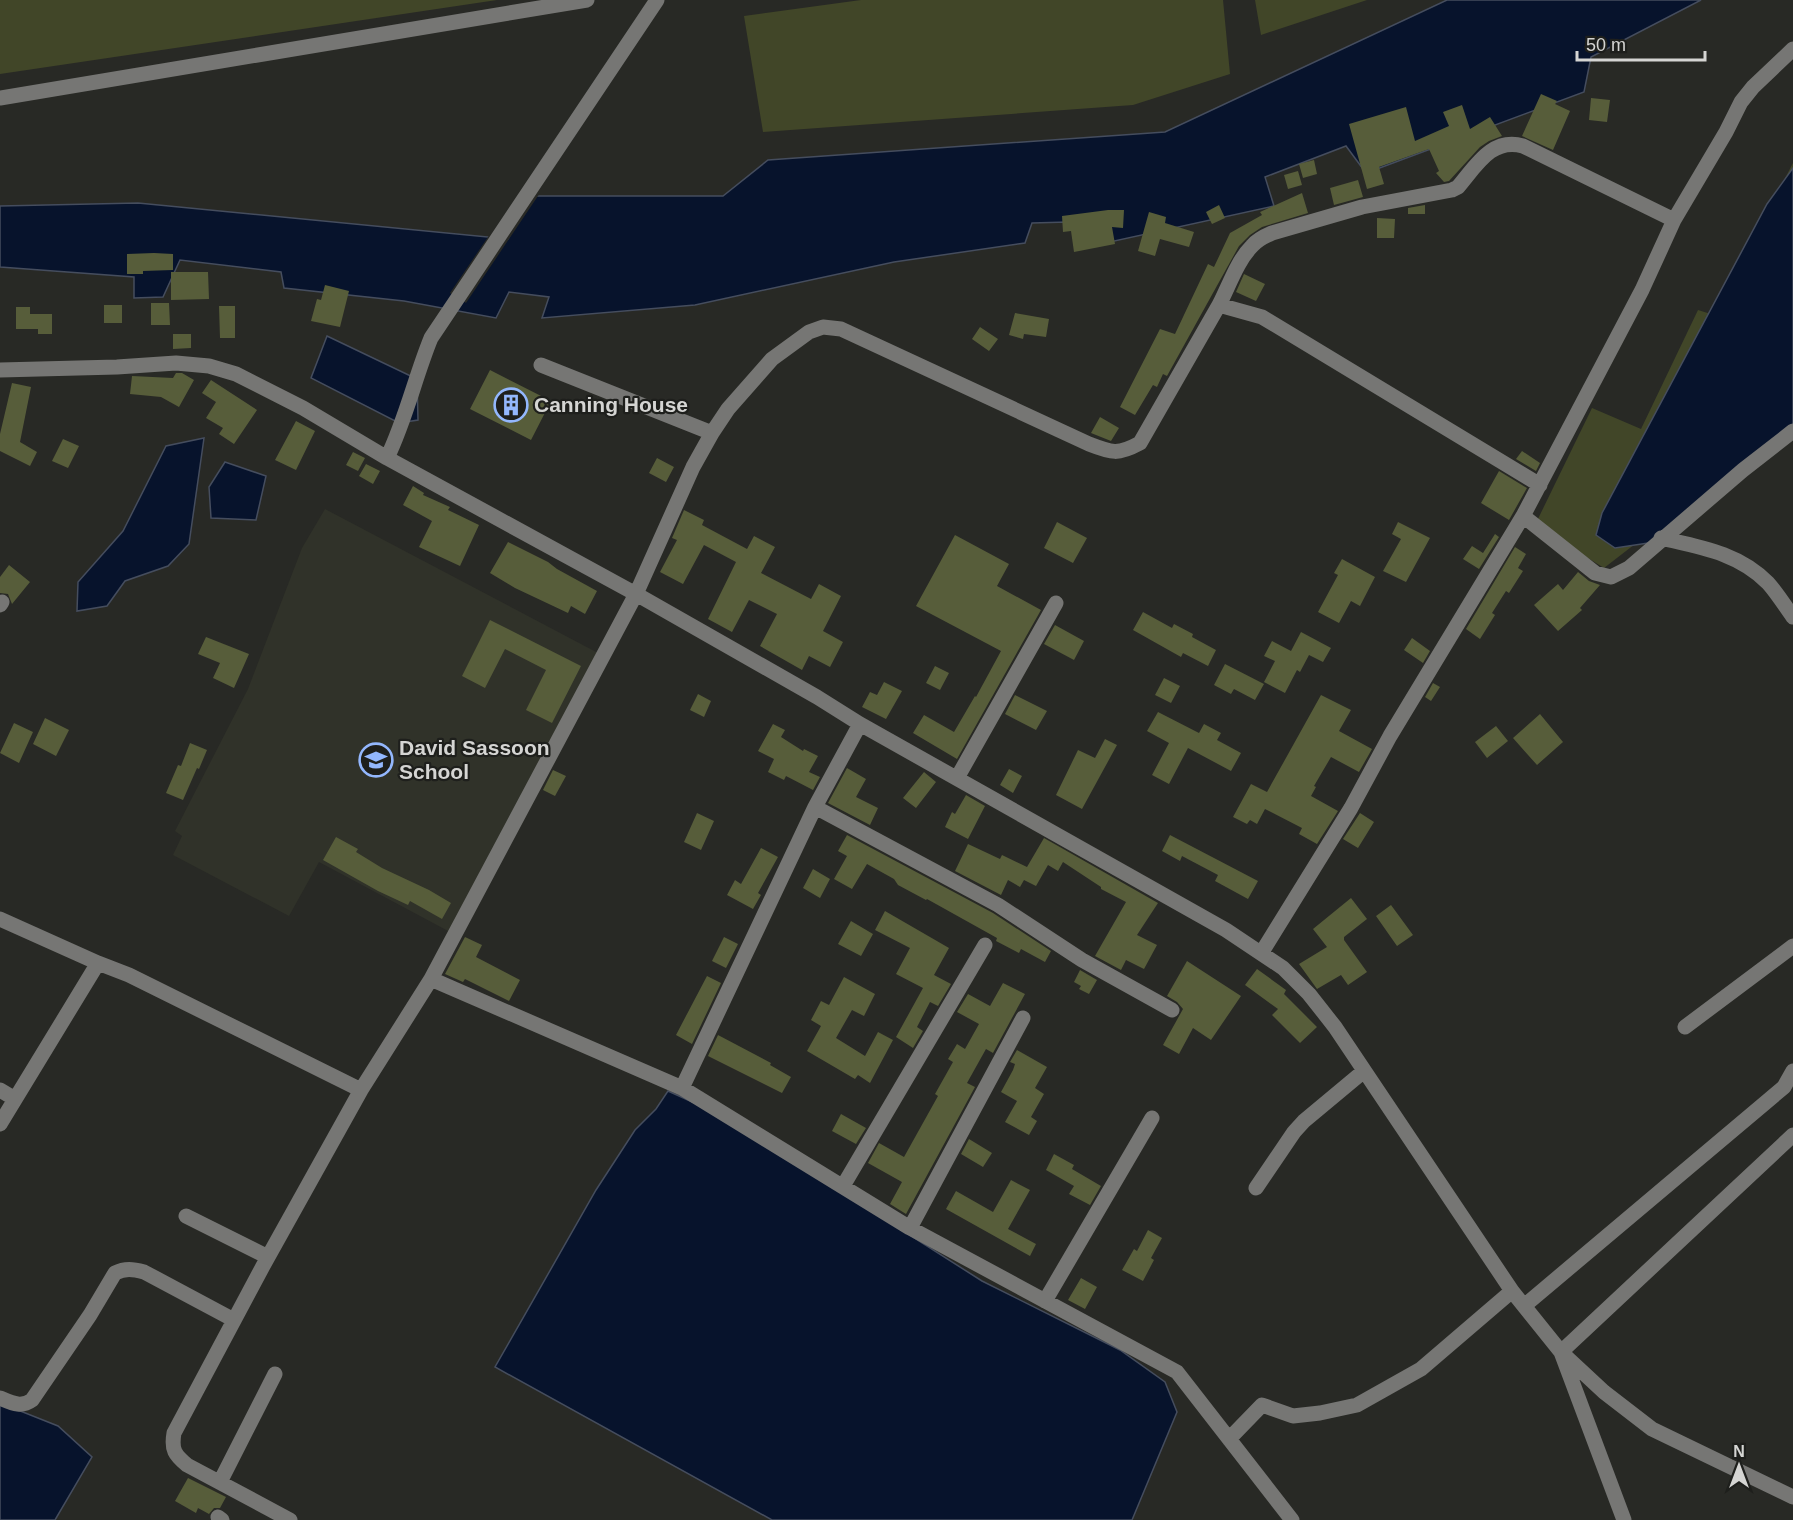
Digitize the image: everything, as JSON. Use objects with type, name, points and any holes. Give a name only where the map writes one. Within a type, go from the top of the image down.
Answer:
[{"type":"street","points":[[0,98],[587,0]]},
{"type":"street","points":[[387,458],[408,409],[419,369],[431,338],[654,5]]},
{"type":"street","points":[[1262,952],[1351,808],[1390,736],[1523,516],[1642,290],[1674,220],[1741,102],[1753,87],[1793,49]]},
{"type":"street","points":[[290,1520],[187,1465],[176,1455],[172,1446],[174,1433],[361,1090],[432,979],[636,594],[693,467],[712,432],[728,409],[772,359],[809,332],[823,327],[841,329],[1089,444],[1110,452],[1125,451],[1140,443],[1246,253],[1253,244],[1272,233],[1362,207],[1452,190],[1458,187],[1488,152],[1513,143],[1674,220]]},
{"type":"street","points":[[1219,305],[1262,317],[1540,485]]},
{"type":"street","points":[[0,370],[176,363],[209,366],[236,374],[293,403],[387,458],[636,594],[1262,952],[1283,968],[1309,994],[1364,1071],[1512,1291],[1561,1352],[1604,1392],[1652,1429],[1793,1497]]},
{"type":"street","points":[[541,365],[712,432]]},
{"type":"street","points":[[1523,516],[1595,573],[1611,577],[1629,568],[1661,538],[1793,431]]},
{"type":"street","points":[[1661,538],[1711,549],[1733,557],[1768,583],[1793,617]]},
{"type":"street","points":[[957,778],[1056,603]]},
{"type":"street","points":[[682,1088],[815,807],[860,724]]},
{"type":"street","points":[[815,807],[998,905],[1082,960],[1172,1010]]},
{"type":"street","points":[[0,919],[129,975],[361,1090]]},
{"type":"street","points":[[843,1186],[985,945]]},
{"type":"street","points":[[1685,1027],[1793,946]]},
{"type":"street","points":[[0,1124],[98,963]]},
{"type":"street","points":[[432,979],[682,1088],[910,1228],[1177,1372],[1292,1520]]},
{"type":"street","points":[[910,1228],[1023,1017]]},
{"type":"street","points":[[1256,1188],[1304,1121],[1364,1071]]},
{"type":"street","points":[[1524,1306],[1784,1087],[1793,1071]]},
{"type":"street","points":[[0,1090],[15,1099]]},
{"type":"street","points":[[1045,1300],[1152,1118]]},
{"type":"street","points":[[1561,1352],[1793,1135]]},
{"type":"street","points":[[186,1216],[268,1257]]},
{"type":"street","points":[[0,1398],[15,1405],[26,1405],[32,1400],[90,1316],[115,1274],[122,1270],[134,1269],[144,1272],[234,1320]]},
{"type":"street","points":[[1229,1439],[1262,1405],[1293,1416],[1357,1405],[1421,1369],[1512,1291]]},
{"type":"street","points":[[1561,1352],[1623,1520]]},
{"type":"street","points":[[220,1482],[275,1374]]},
{"type":"shaded area","name":"David Sassoon School","points":[[325,509],[598,653],[450,932],[319,862],[289,916],[173,855],[182,836],[175,831],[248,689],[302,548]]},
{"type":"green space","points":[[0,0],[497,0],[0,74]]},
{"type":"green space","points":[[861,0],[1223,0],[1230,74],[1133,105],[763,132],[744,16]]},
{"type":"green space","points":[[1255,0],[1367,0],[1261,35]]},
{"type":"green space","points":[[1793,163],[1793,422],[1604,568],[1535,525],[1592,408],[1641,429],[1698,310],[1714,315]]},
{"type":"water","points":[[1447,0],[1701,0],[1591,57],[1584,92],[1366,173],[1346,146],[1265,177],[1274,206],[1087,247],[1068,222],[1032,223],[1025,243],[894,262],[695,305],[542,318],[549,297],[509,292],[496,318],[404,301],[284,288],[281,272],[180,260],[163,297],[134,298],[134,277],[0,267],[0,206],[138,203],[508,239],[531,196],[723,196],[768,160],[1165,132]]},
{"type":"water","points":[[1793,168],[1793,426],[1655,542],[1615,548],[1596,535],[1602,513],[1767,204]]},
{"type":"water","points":[[327,336],[417,379],[418,420],[399,423],[311,378]]},
{"type":"water","points":[[204,438],[189,544],[168,566],[125,581],[107,606],[77,611],[78,582],[123,531],[166,446]]},
{"type":"water","points":[[225,462],[266,476],[256,520],[211,518],[209,487]]},
{"type":"water","points":[[668,1091],[721,1115],[982,1281],[1120,1350],[1165,1382],[1177,1412],[1132,1520],[772,1520],[495,1367],[596,1190],[635,1130],[656,1109]]},
{"type":"water","points":[[0,1403],[58,1426],[92,1457],[55,1520],[0,1520]]},
{"type":"pier","points":[[531,193],[540,193],[466,303],[450,293],[490,234],[506,236]]},
{"type":"building","points":[[1541,94],[1557,101],[1555,104],[1570,111],[1553,150],[1522,136]]},
{"type":"building","points":[[1591,98],[1610,100],[1607,122],[1589,120]]},
{"type":"building","points":[[1462,105],[1470,129],[1490,117],[1502,136],[1480,147],[1449,181],[1444,182],[1436,173],[1439,171],[1429,149],[1379,167],[1384,184],[1367,189],[1349,124],[1406,107],[1415,141],[1449,126],[1443,112]]},
{"type":"building","points":[[1314,160],[1317,174],[1303,178],[1299,164]]},
{"type":"building","points":[[1298,171],[1302,185],[1288,189],[1284,175]]},
{"type":"building","points":[[1358,180],[1363,197],[1334,205],[1330,188]]},
{"type":"building","points":[[1302,193],[1308,213],[1262,227],[1239,246],[1167,376],[1163,374],[1157,387],[1153,385],[1135,415],[1120,407],[1160,329],[1175,334],[1208,264],[1214,267],[1230,233],[1262,215],[1260,212]]},
{"type":"building","points":[[1219,205],[1225,218],[1212,224],[1206,212]]},
{"type":"building","points":[[1425,205],[1425,214],[1408,214],[1408,208]]},
{"type":"building","points":[[1124,210],[1123,228],[1112,227],[1115,244],[1074,252],[1071,231],[1063,232],[1062,216]]},
{"type":"building","points":[[1149,212],[1166,217],[1165,223],[1194,232],[1189,247],[1160,239],[1155,256],[1138,251]]},
{"type":"building","points":[[1377,218],[1395,219],[1394,238],[1377,238]]},
{"type":"building","points":[[127,254],[173,254],[173,270],[127,274]]},
{"type":"building","points":[[171,272],[208,272],[209,299],[171,300]]},
{"type":"building","points":[[1244,274],[1265,284],[1256,301],[1236,292]]},
{"type":"building","points":[[325,285],[349,291],[340,327],[311,321],[317,299],[321,300]]},
{"type":"building","points":[[151,303],[169,303],[170,325],[151,325]]},
{"type":"building","points":[[104,305],[122,305],[122,323],[104,323]]},
{"type":"building","points":[[219,306],[235,306],[235,338],[220,338]]},
{"type":"building","points":[[16,307],[30,307],[30,314],[52,314],[52,334],[38,334],[38,329],[16,329]]},
{"type":"building","points":[[1015,313],[1049,319],[1046,337],[1024,334],[1023,339],[1009,335]]},
{"type":"building","points":[[980,327],[998,339],[989,351],[972,339]]},
{"type":"building","points":[[173,334],[191,334],[191,348],[173,349]]},
{"type":"building","name":"Canning House","points":[[490,370],[551,401],[531,440],[470,409]]},
{"type":"building","points":[[176,373],[182,373],[194,380],[179,407],[161,397],[130,394],[132,376],[173,378]]},
{"type":"building","points":[[211,380],[257,410],[234,444],[219,434],[223,428],[206,418],[216,402],[202,393]]},
{"type":"building","points":[[12,383],[31,387],[20,442],[37,452],[30,466],[0,451],[0,434]]},
{"type":"building","points":[[1100,417],[1119,428],[1111,441],[1091,433]]},
{"type":"building","points":[[296,421],[315,431],[296,470],[275,460]]},
{"type":"building","points":[[63,439],[79,446],[68,468],[52,461]]},
{"type":"building","points":[[1522,451],[1540,463],[1536,471],[1516,459]]},
{"type":"building","points":[[353,452],[365,458],[358,471],[346,465]]},
{"type":"building","points":[[657,458],[674,467],[666,482],[649,473]]},
{"type":"building","points":[[366,464],[380,471],[373,484],[359,476]]},
{"type":"building","points":[[1499,471],[1527,488],[1509,520],[1481,503]]},
{"type":"building","points":[[413,486],[424,493],[423,495],[450,507],[448,510],[479,525],[460,566],[419,547],[432,521],[403,505]]},
{"type":"building","points":[[684,510],[704,520],[702,525],[747,549],[754,536],[775,547],[761,573],[811,599],[819,584],[841,596],[823,631],[843,642],[830,667],[809,656],[802,670],[760,646],[777,614],[749,600],[732,632],[708,619],[736,562],[704,545],[683,584],[660,572],[677,540],[672,538]]},
{"type":"building","points":[[1057,522],[1087,538],[1073,563],[1044,548]]},
{"type":"building","points":[[1398,522],[1430,538],[1406,582],[1383,571],[1401,539],[1392,534]]},
{"type":"building","points":[[1495,534],[1499,537],[1479,569],[1463,559],[1472,546],[1483,553]]},
{"type":"building","points":[[955,535],[1009,564],[997,586],[1041,610],[957,759],[913,733],[924,715],[954,732],[1001,651],[916,606]]},
{"type":"building","points":[[508,542],[597,591],[585,614],[571,606],[568,613],[515,588],[490,573]]},
{"type":"building","points":[[1515,547],[1526,554],[1518,568],[1523,571],[1509,593],[1506,591],[1492,613],[1495,615],[1480,639],[1466,629]]},
{"type":"building","points":[[1342,559],[1375,577],[1360,606],[1351,601],[1339,623],[1318,612],[1338,575],[1334,573]]},
{"type":"building","points":[[9,565],[30,582],[12,604],[8,594],[0,593],[0,577]]},
{"type":"building","points":[[1578,572],[1589,581],[1600,585],[1580,608],[1582,610],[1558,631],[1534,605],[1558,584],[1563,590]]},
{"type":"building","points":[[1143,612],[1172,628],[1174,624],[1216,650],[1208,666],[1183,653],[1181,657],[1133,630]]},
{"type":"building","points":[[490,620],[581,666],[552,723],[526,710],[546,670],[505,649],[485,688],[462,676]]},
{"type":"building","points":[[1055,625],[1084,641],[1074,660],[1044,644]]},
{"type":"building","points":[[1301,632],[1331,648],[1323,662],[1309,655],[1300,672],[1297,670],[1285,693],[1264,682],[1275,661],[1264,656],[1272,641],[1291,651]]},
{"type":"building","points":[[206,637],[249,654],[234,688],[213,678],[220,663],[198,654]]},
{"type":"building","points":[[1412,638],[1430,651],[1423,663],[1404,650]]},
{"type":"building","points":[[1225,664],[1264,684],[1255,700],[1234,689],[1231,694],[1214,685]]},
{"type":"building","points":[[935,666],[949,673],[940,690],[926,683]]},
{"type":"building","points":[[1164,678],[1180,686],[1171,703],[1155,695]]},
{"type":"building","points":[[884,682],[902,691],[886,719],[862,707],[870,692],[877,695]]},
{"type":"building","points":[[1433,683],[1440,687],[1431,701],[1425,697]]},
{"type":"building","points":[[698,694],[711,701],[704,717],[690,710]]},
{"type":"building","points":[[1015,695],[1047,711],[1036,730],[1005,714]]},
{"type":"building","points":[[1321,695],[1351,710],[1339,731],[1372,749],[1359,772],[1331,757],[1314,786],[1316,787],[1311,796],[1338,811],[1317,844],[1299,834],[1302,828],[1265,809],[1257,824],[1250,820],[1247,824],[1233,817],[1251,784],[1267,792]]},
{"type":"building","points":[[1158,712],[1199,733],[1204,724],[1221,733],[1217,740],[1241,753],[1231,771],[1188,748],[1169,784],[1152,775],[1169,743],[1147,731]]},
{"type":"building","points":[[1540,714],[1563,742],[1537,765],[1513,738]]},
{"type":"building","points":[[45,718],[69,730],[56,756],[33,744]]},
{"type":"building","points":[[14,723],[33,732],[19,763],[0,753]]},
{"type":"building","points":[[773,724],[785,730],[781,737],[803,751],[804,749],[818,756],[809,772],[820,777],[813,790],[786,776],[784,780],[768,772],[774,759],[758,751]]},
{"type":"building","points":[[1496,726],[1508,741],[1487,758],[1475,742]]},
{"type":"building","points":[[1105,739],[1117,745],[1082,809],[1056,795],[1078,750],[1095,758]]},
{"type":"building","points":[[190,743],[207,750],[183,800],[166,793],[178,765],[181,766]]},
{"type":"building","points":[[847,768],[866,779],[856,797],[878,808],[870,825],[828,803]]},
{"type":"building","points":[[1009,769],[1022,776],[1013,793],[1000,785]]},
{"type":"building","points":[[553,770],[566,776],[555,796],[543,790]]},
{"type":"building","points":[[924,772],[936,782],[916,808],[903,798]]},
{"type":"building","points":[[966,795],[985,806],[968,839],[945,827],[952,812],[955,814]]},
{"type":"building","points":[[697,813],[714,821],[701,850],[684,842]]},
{"type":"building","points":[[1360,813],[1374,822],[1358,848],[1343,839]]},
{"type":"building","points":[[847,835],[993,913],[1051,951],[1045,962],[1021,949],[1019,953],[996,941],[997,938],[898,885],[894,879],[867,864],[852,889],[834,879],[847,856],[838,851]]},
{"type":"building","points":[[1170,835],[1258,881],[1248,899],[1215,881],[1218,875],[1182,856],[1180,861],[1162,851]]},
{"type":"building","points":[[336,837],[358,849],[356,852],[382,868],[451,903],[442,919],[410,901],[408,905],[378,891],[323,860]]},
{"type":"building","points":[[1044,838],[1158,903],[1137,935],[1157,945],[1144,969],[1126,960],[1121,970],[1095,956],[1126,902],[1101,889],[1063,862],[1058,871],[1048,865],[1036,886],[1024,880],[1020,887],[1008,880],[1001,895],[955,871],[968,844],[1000,859],[1002,855],[1027,867]]},
{"type":"building","points":[[761,848],[778,857],[758,893],[761,895],[753,909],[727,895],[735,880],[741,884]]},
{"type":"building","points":[[813,869],[830,879],[820,898],[803,888]]},
{"type":"building","points":[[1351,898],[1367,919],[1344,937],[1344,940],[1367,972],[1348,985],[1341,975],[1317,989],[1299,964],[1327,947],[1313,929]]},
{"type":"building","points":[[1391,905],[1413,935],[1397,946],[1376,916]]},
{"type":"building","points":[[885,911],[949,948],[934,975],[951,984],[938,1006],[930,1002],[917,1027],[923,1031],[913,1048],[896,1037],[923,988],[896,974],[910,948],[875,930]]},
{"type":"building","points":[[851,921],[873,934],[861,956],[838,944]]},
{"type":"building","points":[[465,937],[482,945],[476,957],[520,980],[509,1001],[465,979],[463,982],[445,974]]},
{"type":"building","points":[[724,937],[738,944],[726,968],[712,961]]},
{"type":"building","points":[[1187,961],[1241,996],[1211,1040],[1193,1028],[1179,1054],[1163,1045],[1183,1009],[1167,996]]},
{"type":"building","points":[[1257,969],[1286,990],[1284,994],[1317,1027],[1300,1043],[1272,1015],[1278,1009],[1245,985]]},
{"type":"building","points":[[1080,970],[1097,980],[1089,994],[1079,989],[1081,986],[1074,982]]},
{"type":"building","points":[[707,976],[721,983],[692,1044],[676,1035]]},
{"type":"building","points":[[844,977],[875,994],[864,1016],[852,1010],[836,1038],[865,1056],[878,1032],[893,1040],[870,1083],[858,1075],[855,1079],[807,1051],[821,1026],[811,1020],[821,1001],[829,1005]]},
{"type":"building","points":[[1003,983],[1025,994],[993,1053],[986,1049],[967,1083],[975,1087],[906,1214],[890,1204],[902,1182],[868,1163],[879,1143],[904,1157],[938,1096],[935,1094],[953,1062],[948,1059],[957,1044],[965,1049],[979,1024],[957,1012],[968,994],[990,1006]]},
{"type":"building","points":[[718,1035],[771,1063],[770,1065],[791,1077],[782,1093],[708,1056]]},
{"type":"building","points":[[1017,1050],[1047,1067],[1035,1088],[1044,1094],[1031,1117],[1037,1121],[1029,1135],[1005,1122],[1017,1101],[1001,1092],[1013,1070],[1015,1064],[1010,1062]]},
{"type":"building","points":[[841,1114],[866,1128],[856,1144],[832,1131]]},
{"type":"building","points":[[969,1139],[992,1153],[983,1167],[961,1154]]},
{"type":"building","points":[[1054,1154],[1074,1165],[1072,1169],[1101,1186],[1090,1205],[1069,1194],[1074,1186],[1046,1170]]},
{"type":"building","points":[[1011,1180],[1030,1190],[1008,1229],[1036,1244],[1030,1256],[946,1209],[956,1191],[993,1212]]},
{"type":"building","points":[[1148,1230],[1162,1238],[1151,1258],[1154,1260],[1143,1281],[1122,1270],[1134,1249],[1137,1251]]},
{"type":"building","points":[[1081,1278],[1097,1287],[1085,1309],[1068,1300]]},
{"type":"building","points":[[188,1478],[226,1497],[220,1508],[214,1508],[209,1514],[198,1508],[196,1513],[175,1501]]},
{"type":"place","name":"Canning House","points":[[511,405]]},
{"type":"place","name":"David Sassoon School","points":[[376,760]]}]
